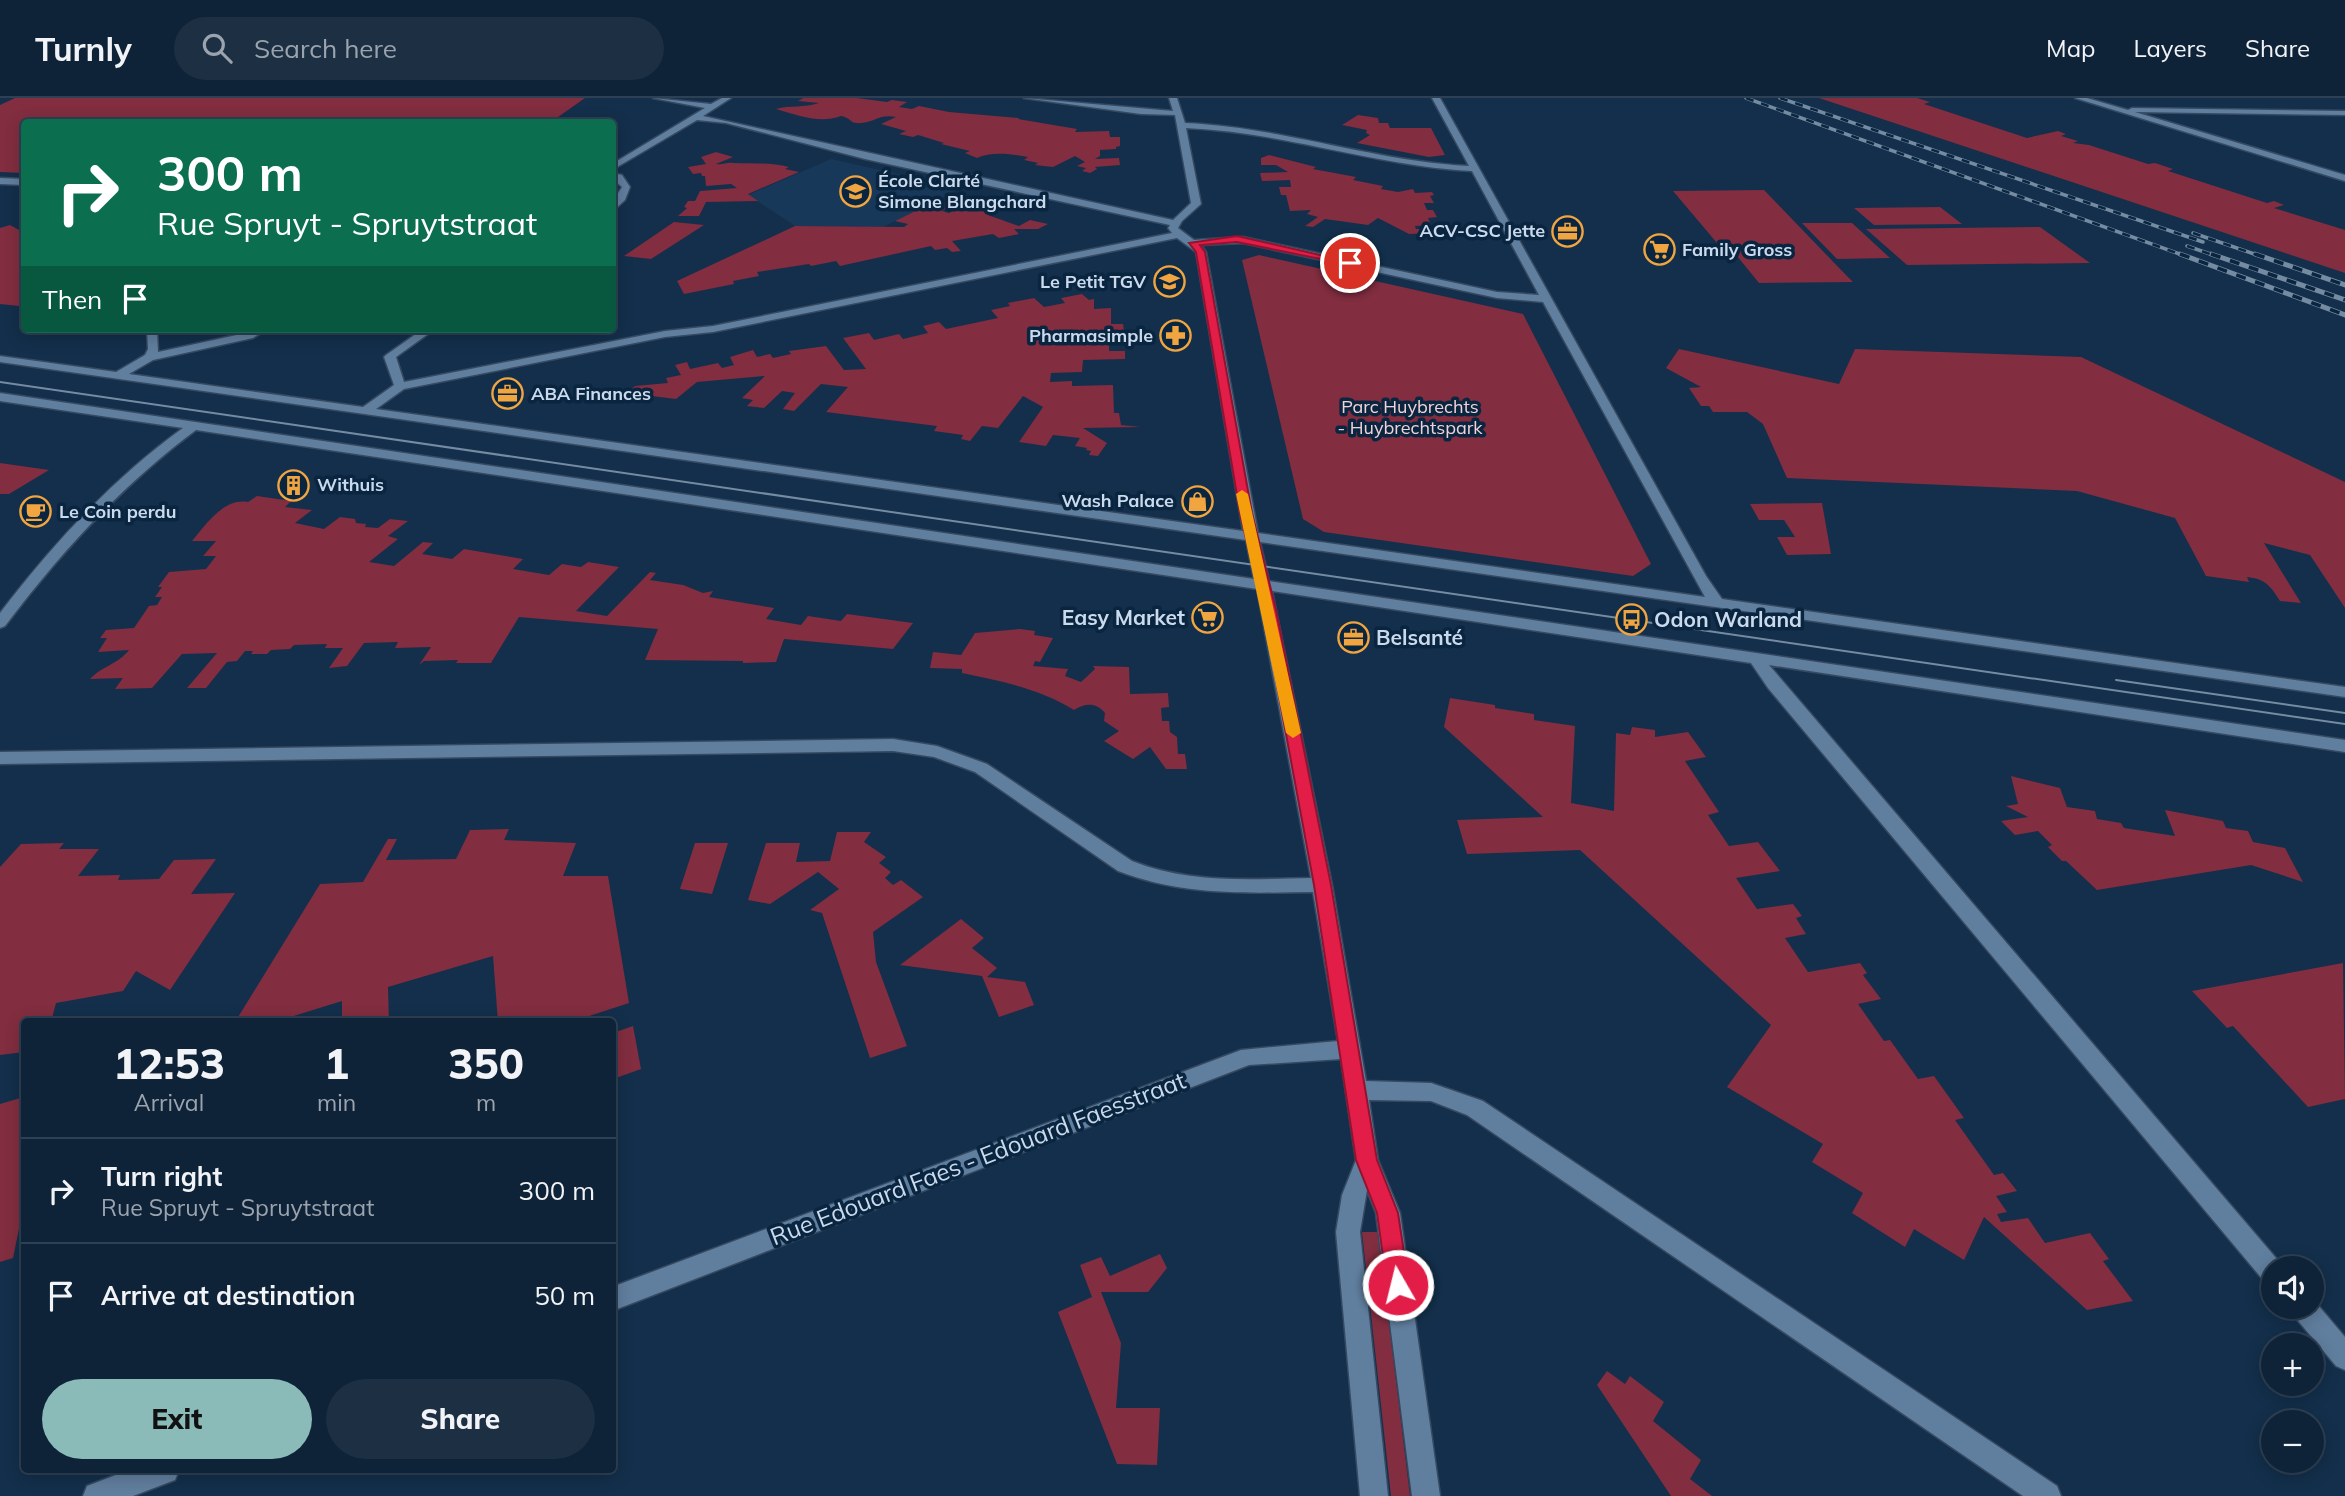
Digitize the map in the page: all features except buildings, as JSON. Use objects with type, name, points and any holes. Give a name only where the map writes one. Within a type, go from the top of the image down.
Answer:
[{"type":"street","points":[[657,98],[712,107]]},
{"type":"street","points":[[616,166],[727,98]]},
{"type":"street","points":[[1028,98],[1141,112],[1177,113]]},
{"type":"street","points":[[1173,98],[1182,125],[1196,204],[1175,222],[1173,228],[1178,235],[1194,243],[1201,252],[1251,537],[1263,584],[1323,885],[1367,1160],[1388,1213],[1426,1496]]},
{"type":"street","points":[[1436,98],[1699,576],[1717,603]]},
{"type":"street","points":[[2078,98],[2345,178]]},
{"type":"street","points":[[2122,111],[2145,108],[2345,113]]},
{"type":"street","points":[[695,117],[726,121],[853,153],[1175,222]]},
{"type":"street","points":[[1182,125],[1233,127],[1431,166],[1475,169]]},
{"type":"street","points":[[616,176],[626,187],[616,205]]},
{"type":"street","points":[[0,181],[21,183]]},
{"type":"street","points":[[365,411],[400,386],[665,334],[740,323],[903,292],[945,279],[1178,235]]},
{"type":"street","points":[[1194,243],[1243,240],[1505,296],[1547,299]]},
{"type":"street","points":[[149,357],[154,349],[152,333]]},
{"type":"street","points":[[117,376],[149,357],[255,333]]},
{"type":"street","points":[[400,386],[390,357],[424,333]]},
{"type":"street","points":[[0,359],[2345,692]]},
{"type":"street","points":[[0,397],[2345,746]]},
{"type":"street","points":[[0,623],[41,568],[122,485],[194,426]]},
{"type":"street","points":[[1756,658],[1774,684],[2261,1259]]},
{"type":"street","points":[[0,758],[893,745],[937,752],[981,768],[1125,866],[1149,877],[1193,885],[1323,885]]},
{"type":"street","name":"Rue Edouard Faes - Edouard Faesstraat","points":[[616,1297],[1248,1056],[1351,1049]]},
{"type":"street","points":[[1357,1090],[1431,1093],[1475,1108],[2047,1496]]},
{"type":"street","points":[[1367,1160],[1354,1195],[1348,1232],[1374,1496]]},
{"type":"street","points":[[2312,1319],[2345,1357]]},
{"type":"street","points":[[97,1496],[157,1473]]},
{"type":"shaded area","name":"École Clarté Simone Blangchard","points":[[831,159],[961,188],[883,227],[795,226],[748,195]]},
{"type":"green space","points":[[15,98],[585,98],[555,119],[21,119],[21,173],[0,172],[0,105]]},
{"type":"green space","points":[[803,98],[857,98],[887,102],[892,100],[907,102],[899,107],[912,109],[919,106],[949,112],[1019,118],[1077,129],[1075,132],[1109,131],[1110,137],[1120,137],[1120,146],[1116,149],[1100,150],[1100,156],[1095,159],[1119,158],[1120,165],[1095,167],[1097,169],[1090,173],[1082,171],[1086,168],[1077,166],[1085,162],[1075,156],[1053,167],[1035,165],[1038,163],[1024,160],[1028,157],[1016,155],[995,154],[977,158],[965,153],[970,151],[918,135],[913,137],[899,134],[906,131],[881,124],[896,117],[886,116],[858,123],[841,116],[816,119],[776,109],[819,103],[798,101]]},
{"type":"green space","points":[[1819,98],[1917,98],[1930,102],[1924,104],[2027,138],[2058,131],[2066,134],[2061,136],[2078,141],[2073,143],[2089,145],[2148,164],[2155,163],[2173,169],[2168,171],[2267,203],[2274,201],[2284,205],[2274,208],[2345,230],[2345,273]]},
{"type":"green space","points":[[1358,115],[1378,118],[1379,123],[1388,123],[1390,128],[1431,128],[1445,155],[1429,157],[1357,143],[1370,135],[1366,133],[1367,130],[1342,125]]},
{"type":"green space","points":[[716,152],[733,157],[716,164],[775,164],[799,172],[748,194],[758,201],[706,202],[699,216],[678,216],[687,208],[684,207],[688,201],[695,201],[700,191],[737,188],[731,184],[706,186],[705,176],[701,173],[693,174],[688,167],[706,164],[701,157]]},
{"type":"green space","points":[[1269,155],[1316,167],[1313,169],[1356,177],[1353,180],[1383,186],[1381,189],[1432,192],[1434,195],[1430,196],[1434,203],[1424,203],[1427,210],[1433,210],[1437,217],[1428,218],[1431,225],[1415,226],[1416,229],[1428,229],[1430,233],[1409,234],[1378,218],[1368,225],[1325,219],[1313,227],[1305,226],[1318,217],[1307,214],[1311,210],[1290,211],[1286,195],[1281,195],[1279,187],[1291,187],[1290,180],[1262,181],[1260,173],[1288,172],[1276,165],[1261,165],[1261,158]]},
{"type":"green space","points":[[1764,190],[1853,282],[1759,283],[1737,256],[1728,256],[1673,191]]},
{"type":"green space","points":[[936,201],[954,204],[942,211],[949,213],[958,208],[968,211],[973,208],[1019,226],[1030,220],[1048,224],[1038,229],[1014,229],[1019,234],[999,238],[993,234],[952,241],[961,251],[952,252],[947,248],[935,250],[931,246],[840,266],[836,261],[757,272],[759,276],[733,281],[734,284],[684,294],[677,281],[795,226],[904,227],[908,224],[895,221]]},
{"type":"green space","points":[[1940,207],[1962,224],[1874,225],[1854,208]]},
{"type":"green space","points":[[674,222],[704,225],[651,259],[624,256]]},
{"type":"green space","points":[[1802,223],[1852,223],[1890,258],[1837,259]]},
{"type":"green space","points":[[10,225],[21,230],[19,306],[0,304],[0,228]]},
{"type":"green space","points":[[2040,227],[2090,263],[1907,265],[1866,229]]},
{"type":"green space","name":"Parc Huybrechts - Huybrechtspark","points":[[1259,255],[1523,314],[1651,564],[1633,576],[1324,532],[1303,519],[1242,260]]},
{"type":"green space","points":[[1082,294],[1089,300],[1094,299],[1094,309],[1111,308],[1111,324],[1123,324],[1124,330],[1111,331],[1112,344],[1109,345],[1109,351],[1125,351],[1125,359],[1083,360],[1082,372],[1051,373],[1050,382],[1072,381],[1072,386],[1113,385],[1114,413],[1119,413],[1121,425],[1141,427],[1083,428],[1107,443],[1098,456],[1089,455],[1091,451],[1086,450],[1087,448],[1075,446],[1080,438],[1053,435],[1046,446],[1019,442],[1043,407],[1023,396],[998,428],[982,426],[970,441],[961,439],[963,435],[934,431],[937,426],[826,412],[848,387],[821,384],[794,411],[783,409],[795,393],[782,391],[764,408],[747,406],[753,400],[742,398],[765,376],[697,382],[676,399],[627,393],[635,386],[668,383],[666,378],[681,375],[675,365],[687,362],[690,369],[718,363],[722,368],[734,365],[730,357],[753,350],[757,357],[770,354],[773,358],[791,354],[789,351],[826,346],[844,370],[866,369],[843,338],[869,333],[874,340],[899,334],[903,339],[928,333],[923,326],[939,322],[946,329],[998,318],[991,310],[1010,306],[1008,303],[1034,298],[1044,307],[1065,303],[1061,298]]},
{"type":"green space","points":[[1679,349],[1839,384],[1855,349],[2081,357],[2345,482],[2345,608],[2310,555],[2264,543],[2301,603],[2280,601],[2270,587],[2258,579],[2247,577],[2249,582],[2206,576],[2175,518],[2077,491],[1787,478],[1763,424],[1747,412],[1713,412],[1709,406],[1701,406],[1689,388],[1701,387],[1666,368]]},
{"type":"green space","points":[[0,463],[49,470],[9,494],[0,494]]},
{"type":"green space","points":[[257,496],[291,501],[285,507],[312,510],[295,523],[324,529],[340,517],[355,519],[356,523],[366,524],[365,527],[378,528],[390,519],[408,521],[388,536],[398,539],[369,562],[394,566],[423,542],[433,543],[422,554],[452,559],[464,549],[523,559],[513,569],[549,575],[562,564],[581,567],[588,562],[619,567],[576,611],[607,616],[650,572],[656,573],[650,580],[683,585],[703,593],[713,591],[709,597],[774,608],[766,619],[801,625],[808,616],[841,621],[847,614],[913,623],[893,649],[784,639],[776,662],[743,663],[645,660],[658,629],[519,617],[491,663],[456,663],[458,660],[424,661],[419,665],[431,647],[395,648],[398,642],[364,643],[347,666],[329,668],[343,648],[325,648],[327,644],[294,645],[290,649],[271,650],[267,654],[251,654],[253,651],[245,651],[237,661],[227,662],[206,688],[187,688],[217,653],[182,654],[152,688],[115,689],[123,678],[90,679],[129,650],[98,652],[107,638],[100,638],[106,630],[134,628],[149,606],[157,605],[162,597],[155,597],[162,587],[158,587],[169,572],[206,569],[216,556],[203,556],[216,541],[192,541],[224,508],[239,502],[248,502]]},
{"type":"green space","points":[[1822,503],[1831,554],[1787,555],[1777,537],[1795,537],[1784,520],[1759,520],[1750,504]]},
{"type":"green space","points":[[1020,629],[1035,631],[1034,635],[1053,638],[1040,662],[1035,661],[1033,666],[1068,669],[1065,676],[1081,682],[1095,669],[1093,666],[1129,667],[1130,694],[1168,693],[1169,707],[1161,708],[1162,721],[1169,721],[1170,732],[1177,737],[1178,754],[1185,754],[1187,769],[1166,769],[1150,747],[1133,759],[1104,741],[1119,731],[1104,721],[1105,713],[1094,705],[1074,710],[1034,691],[962,673],[962,669],[930,668],[933,652],[961,655],[975,633]]},
{"type":"green space","points":[[1450,698],[1534,714],[1534,720],[1575,726],[1571,803],[1614,811],[1616,733],[1630,735],[1632,727],[1655,730],[1655,737],[1688,732],[1706,757],[1685,761],[1719,812],[1708,815],[1729,846],[1758,842],[1780,871],[1736,878],[1757,909],[1793,904],[1802,916],[1796,918],[1806,934],[1785,938],[1808,972],[1860,963],[1867,973],[1863,975],[1881,999],[1858,1004],[1884,1041],[1890,1040],[1918,1079],[1934,1076],[1964,1118],[1955,1120],[1994,1175],[2003,1173],[2017,1191],[1996,1196],[2007,1212],[1997,1214],[2001,1222],[2028,1218],[2045,1243],[2090,1233],[2109,1259],[2103,1261],[2133,1301],[2087,1310],[1984,1217],[1964,1260],[1914,1229],[1905,1247],[1852,1213],[1863,1193],[1812,1162],[1823,1144],[1727,1087],[1771,1025],[1580,850],[1467,854],[1457,820],[1543,817],[1444,727]]},
{"type":"green space","points":[[2011,776],[2060,788],[2067,807],[2095,811],[2097,819],[2121,823],[2124,828],[2175,836],[2165,810],[2223,821],[2226,828],[2248,831],[2253,842],[2285,848],[2303,882],[2251,865],[2097,890],[2048,847],[2052,845],[2038,831],[2015,835],[2001,821],[2028,817],[2006,806],[2018,804]]},
{"type":"green space","points":[[509,829],[504,840],[576,843],[563,876],[608,876],[629,1003],[583,1018],[498,1018],[493,956],[388,987],[389,1018],[342,1018],[342,1001],[287,1018],[237,1018],[320,884],[363,882],[388,839],[397,839],[386,860],[456,859],[470,830]]},
{"type":"green space","points":[[837,832],[871,832],[864,842],[886,857],[879,863],[891,872],[885,878],[893,885],[901,880],[923,897],[873,932],[876,962],[907,1046],[870,1058],[822,913],[810,910],[839,889],[818,872],[770,904],[748,900],[766,843],[800,843],[796,862],[830,861]]},
{"type":"green space","points":[[64,843],[59,849],[99,849],[78,876],[120,875],[118,880],[159,879],[174,860],[216,859],[191,894],[235,893],[170,990],[136,971],[123,991],[56,1003],[52,1018],[21,1018],[21,1052],[0,1055],[0,867],[21,844]]},
{"type":"green space","points":[[695,843],[728,843],[712,894],[680,889]]},
{"type":"green space","points":[[961,919],[984,938],[972,948],[997,968],[987,977],[1025,982],[1034,1005],[999,1017],[982,976],[900,965]]},
{"type":"green space","points":[[2343,963],[2345,1099],[2308,1107],[2233,1026],[2227,1028],[2192,991]]},
{"type":"green space","points":[[633,1026],[641,1069],[616,1078],[616,1032]]},
{"type":"green space","points":[[21,1098],[21,1219],[13,1258],[0,1262],[0,1104]]},
{"type":"green space","points":[[1362,1232],[1378,1232],[1410,1496],[1391,1496]]},
{"type":"green space","points":[[1160,1254],[1167,1268],[1148,1292],[1101,1292],[1121,1343],[1116,1408],[1160,1408],[1157,1465],[1117,1464],[1058,1312],[1092,1297],[1080,1265],[1101,1257],[1110,1276]]},
{"type":"green space","points":[[1607,1371],[1625,1384],[1630,1376],[1664,1402],[1653,1421],[1701,1460],[1690,1479],[1712,1496],[1671,1496],[1597,1385]]},
{"type":"tram line","points":[[0,382],[2345,724]]},
{"type":"tram line","points":[[2116,680],[2345,713]]},
{"type":"railway","points":[[1746,98],[2185,256]]},
{"type":"railway","points":[[1780,98],[2203,242]]},
{"type":"railway","points":[[2193,233],[2260,256]]},
{"type":"railway","points":[[2187,246],[2216,256]]},
{"type":"railway","points":[[2180,254],[2345,315]]},
{"type":"railway","points":[[2211,254],[2345,300]]},
{"type":"railway","points":[[2255,254],[2345,285]]},
{"type":"slow traffic","points":[[1242,494],[1269,610],[1293,733]]},
{"type":"place","name":"École Clarté Simone Blangchard","points":[[855,191]]},
{"type":"place","name":"ACV-CSC Jette","points":[[1568,231]]},
{"type":"place","name":"Family Gross","points":[[1659,250]]},
{"type":"place","name":"Le Petit TGV","points":[[1169,282]]},
{"type":"place","name":"Pharmasimple","points":[[1176,336]]},
{"type":"place","name":"ABA Finances","points":[[508,394]]},
{"type":"place","name":"Withuis","points":[[294,485]]},
{"type":"place","name":"Wash Palace","points":[[1197,501]]},
{"type":"place","name":"Le Coin perdu","points":[[36,512]]},
{"type":"place","name":"Easy Market","points":[[1208,618]]},
{"type":"place","name":"Odon Warland","points":[[1631,620]]},
{"type":"place","name":"Belsanté","points":[[1353,638]]},
{"type":"route","points":[[1350,263],[1237,239],[1194,243],[1201,252],[1246,513],[1269,610],[1323,885],[1367,1160],[1388,1213],[1398,1285]]}]
